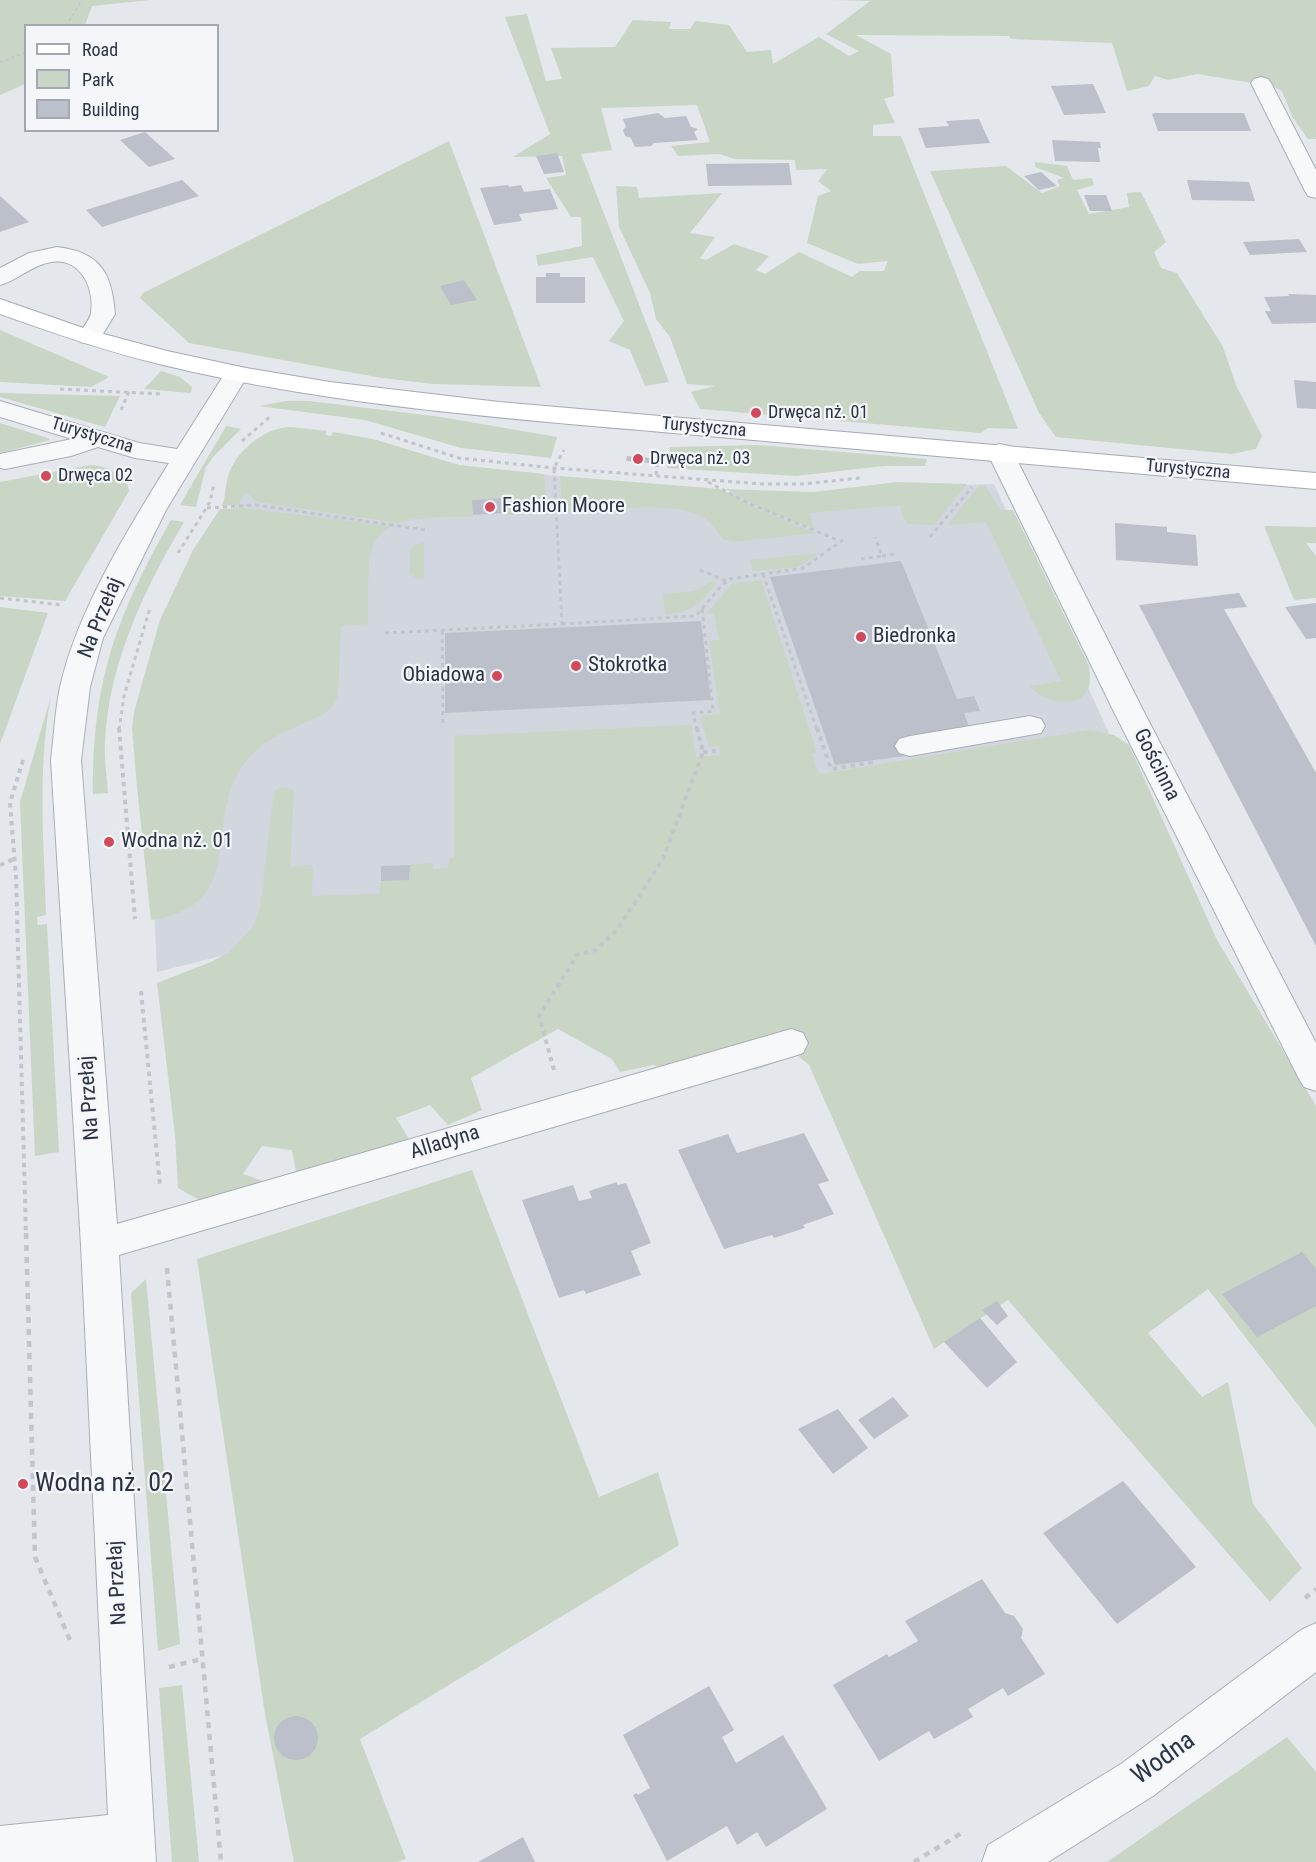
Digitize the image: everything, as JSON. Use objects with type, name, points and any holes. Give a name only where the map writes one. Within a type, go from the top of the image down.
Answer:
[{"type":"main road","name":"Turystyczna","points":[[0,306],[149,355],[236,375],[387,399],[1316,481]]},
{"type":"street","points":[[1261,83],[1316,191]]},
{"type":"street","points":[[0,278],[25,263],[47,255],[67,253],[84,262],[96,276],[103,315],[89,337]]},
{"type":"street","name":"Na Przełaj","points":[[132,1849],[100,1245],[66,760],[75,687],[89,638],[121,570],[184,458],[236,375]]},
{"type":"street","name":"Turystyczna","points":[[0,409],[135,450],[184,458]]},
{"type":"street","points":[[5,461],[71,448],[97,439]]},
{"type":"street","name":"Gościnna","points":[[1000,452],[1128,710],[1316,1077]]},
{"type":"street","points":[[915,746],[1030,726]]},
{"type":"street","name":"Alladyna","points":[[100,1245],[791,1043]]},
{"type":"street","name":"Wodna","points":[[1005,1862],[1137,1780],[1316,1645]]},
{"type":"street","points":[[0,1849],[132,1849]]},
{"type":"path","points":[[67,24],[82,0]]},
{"type":"path","points":[[0,62],[24,53]]},
{"type":"path","points":[[57,389],[129,391]]},
{"type":"path","points":[[235,448],[271,416],[282,417]]},
{"type":"path","points":[[373,431],[459,458],[554,468],[705,480],[802,484],[861,478]]},
{"type":"path","points":[[562,624],[554,468],[566,447]]},
{"type":"path","points":[[656,475],[658,454]]},
{"type":"path","points":[[174,558],[207,508],[213,496],[216,476]]},
{"type":"path","points":[[705,480],[748,503],[838,540]]},
{"type":"path","points":[[930,537],[972,486]]},
{"type":"path","points":[[207,508],[256,505],[426,530]]},
{"type":"path","points":[[875,537],[882,556]]},
{"type":"path","points":[[700,570],[727,581],[803,568],[843,540]]},
{"type":"path","points":[[861,559],[896,554]]},
{"type":"path","points":[[763,574],[831,770],[924,754],[915,746]]},
{"type":"path","points":[[386,633],[696,616],[727,581]]},
{"type":"path","points":[[0,598],[73,606]]},
{"type":"path","points":[[135,919],[119,746],[119,720],[151,607]]},
{"type":"path","points":[[564,1108],[539,1016],[577,955],[596,950],[617,930],[663,859],[703,752],[693,713],[713,711],[702,608]]},
{"type":"path","points":[[442,631],[443,724]]},
{"type":"path","points":[[703,752],[717,751]]},
{"type":"path","points":[[23,759],[10,803],[14,859],[35,1557],[72,1647]]},
{"type":"path","points":[[0,865],[14,859]]},
{"type":"path","points":[[141,991],[221,1862]]},
{"type":"path","points":[[156,1671],[202,1659]]},
{"type":"shaded area","points":[[270,448],[805,500],[891,487],[994,484],[1109,733],[157,972],[145,710],[184,589]]},
{"type":"green space","points":[[0,0],[150,0],[92,6],[85,24],[24,24],[24,84],[0,95]]},
{"type":"green space","points":[[833,0],[1316,0],[1316,139],[1308,139],[1293,118],[1282,91],[1272,86],[1197,74],[1168,80],[1155,76],[1149,86],[1127,91],[1112,43],[1011,39],[1009,36],[856,35],[891,54],[894,96],[884,99],[895,123],[873,125],[873,136],[901,136],[1018,429],[988,428],[981,433],[700,409],[691,392],[715,386],[687,384],[670,337],[656,319],[650,293],[619,227],[616,186],[637,187],[639,198],[722,193],[690,233],[715,237],[700,258],[706,260],[734,244],[769,256],[756,270],[765,274],[799,252],[852,277],[860,271],[884,271],[888,261],[858,264],[807,243],[818,196],[831,191],[818,181],[827,169],[796,170],[795,160],[735,159],[719,154],[678,156],[671,146],[710,142],[697,105],[601,108],[612,150],[581,154],[669,382],[645,386],[630,350],[609,341],[624,321],[593,257],[538,266],[536,255],[582,246],[581,217],[571,217],[546,178],[566,175],[562,156],[513,157],[550,134],[505,17],[527,14],[546,81],[562,79],[551,48],[615,47],[633,20],[671,22],[669,29],[690,29],[695,21],[729,25],[747,52],[771,50],[773,64],[819,37],[849,56],[859,51],[826,34],[870,1]]},
{"type":"green space","points":[[449,141],[541,387],[434,384],[382,378],[189,343],[140,298],[143,293]]},
{"type":"green space","points":[[1035,162],[1067,166],[1073,180],[1092,178],[1094,185],[1077,190],[1089,214],[1129,207],[1127,193],[1141,192],[1166,242],[1154,252],[1161,268],[1177,273],[1223,347],[1236,385],[1262,436],[1256,449],[1232,454],[1056,437],[1039,413],[930,171],[1006,166],[1042,193],[1060,186],[1057,180],[1064,178],[1035,167]]},
{"type":"green space","points":[[0,330],[109,377],[91,387],[0,382]]},
{"type":"green space","points":[[161,371],[180,377],[192,387],[191,393],[144,389]]},
{"type":"green space","points":[[0,393],[120,396],[105,427],[0,397]]},
{"type":"green space","points":[[286,401],[309,401],[441,417],[557,437],[551,458],[461,448],[365,420],[259,406]]},
{"type":"green space","points":[[0,423],[48,438],[50,440],[0,453]]},
{"type":"green space","points":[[226,426],[241,429],[206,467],[196,507],[180,505]]},
{"type":"green space","points":[[291,427],[327,431],[325,435],[331,436],[333,432],[373,439],[459,465],[544,474],[547,513],[506,515],[505,498],[473,499],[473,517],[415,519],[388,528],[379,537],[370,557],[368,624],[341,626],[338,694],[335,701],[326,712],[272,739],[247,760],[231,790],[212,881],[201,898],[181,912],[151,920],[132,728],[134,712],[160,620],[193,550],[220,509],[244,508],[391,526],[398,523],[257,502],[246,492],[238,505],[222,506],[229,473],[239,456],[263,435]]},
{"type":"green space","points":[[758,445],[927,459],[925,466],[884,466],[796,476],[667,468],[670,447]]},
{"type":"green space","points":[[90,465],[105,467],[126,479],[129,491],[65,601],[0,596],[0,482]]},
{"type":"green space","points":[[560,476],[720,489],[754,507],[815,533],[733,542],[723,539],[705,518],[672,508],[562,512]]},
{"type":"green space","points":[[898,482],[967,484],[934,525],[907,524],[899,505],[810,513],[814,528],[767,511],[726,489],[813,492]]},
{"type":"green space","points":[[979,486],[985,486],[1001,510],[1013,510],[1089,666],[1089,688],[1079,699],[1056,701],[1041,695],[1030,686],[1061,681],[986,522],[947,525]]},
{"type":"green space","points":[[171,520],[184,522],[143,600],[121,656],[113,684],[105,742],[108,793],[93,794],[97,717],[111,651],[135,588]]},
{"type":"green space","points":[[1264,526],[1316,527],[1316,543],[1306,543],[1316,556],[1316,598],[1294,600]]},
{"type":"green space","points":[[424,543],[424,578],[418,579],[410,574],[410,551],[414,545]]},
{"type":"green space","points":[[820,553],[798,567],[753,571],[750,560]]},
{"type":"green space","points":[[761,580],[817,753],[812,753],[819,774],[1090,730],[1114,735],[1129,745],[1217,940],[1316,1106],[1316,1428],[1208,1289],[1148,1333],[1202,1397],[1228,1382],[1253,1504],[1302,1568],[1270,1602],[1008,1300],[934,1349],[809,1065],[797,1055],[755,1070],[743,1066],[667,1069],[654,1065],[620,1072],[612,1059],[558,1029],[471,1078],[482,1110],[448,1125],[430,1105],[396,1118],[409,1139],[297,1176],[292,1150],[262,1146],[243,1174],[277,1186],[205,1203],[178,1188],[175,1135],[157,983],[213,961],[229,952],[253,927],[260,908],[274,791],[283,787],[294,790],[290,867],[310,865],[313,867],[312,896],[379,894],[381,881],[409,880],[410,865],[433,863],[433,869],[448,868],[449,858],[454,857],[454,736],[691,725],[696,757],[720,755],[719,746],[709,747],[700,716],[720,714],[709,641],[719,640],[714,614],[706,614],[732,584]]},
{"type":"green space","points":[[712,582],[716,583],[695,606],[665,614],[663,594],[694,591]]},
{"type":"green space","points":[[0,607],[48,613],[0,744]]},
{"type":"green space","points":[[51,696],[43,778],[46,915],[37,917],[38,925],[47,924],[59,1152],[35,1156],[20,802]]},
{"type":"green space","points":[[472,1170],[599,1497],[658,1472],[679,1545],[360,1739],[406,1859],[397,1862],[294,1862],[265,1714],[197,1259]]},
{"type":"green space","points":[[146,1279],[180,1644],[158,1651],[131,1293]]},
{"type":"green space","points":[[182,1685],[199,1862],[172,1862],[159,1688]]},
{"type":"green space","points":[[1287,1737],[1316,1772],[1316,1862],[1107,1862]]},
{"type":"building","points":[[1093,84],[1106,113],[1064,115],[1051,86]]},
{"type":"building","points":[[658,113],[665,118],[686,116],[691,127],[698,129],[694,132],[698,140],[654,143],[651,146],[635,147],[631,138],[625,136],[623,130],[626,127],[623,119]]},
{"type":"building","points":[[1244,113],[1251,131],[1158,131],[1152,114]]},
{"type":"building","points":[[979,119],[990,143],[926,148],[918,128],[949,126],[946,121]]},
{"type":"building","points":[[145,132],[175,159],[149,167],[120,140]]},
{"type":"building","points":[[1052,140],[1100,142],[1101,148],[1098,148],[1100,162],[1055,161]]},
{"type":"building","points":[[557,153],[564,172],[544,174],[536,156]]},
{"type":"building","points":[[789,163],[792,185],[708,186],[706,164]]},
{"type":"building","points":[[1041,172],[1057,186],[1039,190],[1024,176]]},
{"type":"building","points":[[182,180],[199,196],[102,227],[86,210]]},
{"type":"building","points":[[1187,180],[1249,182],[1255,201],[1192,200]]},
{"type":"building","points":[[508,185],[509,187],[521,185],[524,192],[550,189],[558,209],[519,214],[522,221],[494,225],[480,188]]},
{"type":"building","points":[[1084,195],[1106,195],[1112,211],[1090,211]]},
{"type":"building","points":[[0,196],[29,222],[0,232]]},
{"type":"building","points":[[1299,239],[1307,252],[1250,255],[1243,242]]},
{"type":"building","points":[[546,273],[560,273],[560,277],[585,277],[585,303],[536,303],[536,277],[546,277]]},
{"type":"building","points":[[464,280],[477,300],[451,305],[440,286]]},
{"type":"building","points":[[1288,294],[1316,295],[1316,323],[1272,324],[1265,311],[1271,311],[1264,297],[1289,296]]},
{"type":"building","points":[[1294,380],[1316,382],[1316,409],[1297,408]]},
{"type":"building","points":[[627,456],[652,458],[651,463],[626,461]]},
{"type":"building","points":[[505,498],[505,513],[473,515],[472,500]]},
{"type":"building","points":[[1115,523],[1167,527],[1167,532],[1196,535],[1198,566],[1116,560]]},
{"type":"building","name":"Biedronka","points":[[901,561],[957,699],[974,696],[980,711],[964,713],[970,729],[899,738],[906,756],[835,765],[770,577]]},
{"type":"building","points":[[1239,593],[1247,607],[1224,609],[1316,773],[1316,946],[1139,605]]},
{"type":"building","points":[[1316,603],[1316,638],[1306,639],[1285,607]]},
{"type":"building","name":"Stokrotka","points":[[701,621],[711,700],[445,713],[445,633]]},
{"type":"building","points":[[410,865],[409,880],[381,881],[381,866]]},
{"type":"building","points":[[804,1133],[829,1181],[818,1184],[834,1214],[803,1225],[805,1228],[774,1238],[772,1235],[724,1249],[678,1150],[728,1134],[737,1153]]},
{"type":"building","points":[[617,1182],[617,1185],[626,1183],[651,1243],[631,1251],[641,1275],[586,1294],[584,1290],[559,1298],[522,1200],[573,1185],[579,1201],[592,1198],[589,1191]]},
{"type":"building","points":[[1302,1252],[1316,1269],[1316,1306],[1257,1337],[1222,1294]]},
{"type":"building","points":[[997,1301],[1008,1316],[997,1325],[982,1310]]},
{"type":"building","points":[[980,1318],[1017,1362],[987,1388],[944,1342]]},
{"type":"building","points":[[893,1397],[909,1416],[874,1439],[858,1420]]},
{"type":"building","points":[[838,1409],[868,1448],[833,1474],[798,1429]]},
{"type":"building","points":[[1123,1481],[1196,1567],[1117,1624],[1043,1533]]},
{"type":"building","points":[[982,1579],[1005,1613],[1014,1616],[1023,1629],[1021,1638],[1045,1674],[1008,1696],[1003,1688],[968,1709],[973,1717],[934,1739],[929,1731],[879,1761],[833,1685],[887,1654],[889,1657],[918,1641],[905,1621]]},
{"type":"building","points":[[709,1686],[734,1730],[722,1737],[736,1763],[783,1735],[827,1809],[766,1847],[757,1832],[737,1845],[727,1826],[667,1861],[633,1795],[637,1793],[638,1795],[650,1788],[623,1735]]},
{"type":"building","points":[[296,1716],[305,1717],[312,1722],[317,1729],[317,1747],[312,1754],[305,1759],[296,1760],[287,1759],[280,1754],[275,1747],[274,1738],[275,1729],[280,1722],[287,1717]]},
{"type":"building","points":[[523,1837],[535,1862],[478,1862]]},
{"type":"place","name":"Drwęca nż. 01","points":[[756,413]]},
{"type":"place","name":"Drwęca nż. 03","points":[[638,459]]},
{"type":"place","name":"Drwęca 02","points":[[46,476]]},
{"type":"place","name":"Fashion Moore","points":[[490,507]]},
{"type":"place","name":"Biedronka","points":[[861,637]]},
{"type":"place","name":"Stokrotka","points":[[576,666]]},
{"type":"place","name":"Obiadowa","points":[[497,676]]},
{"type":"place","name":"Wodna nż. 01","points":[[109,842]]},
{"type":"place","name":"Wodna nż. 02","points":[[23,1484]]}]
